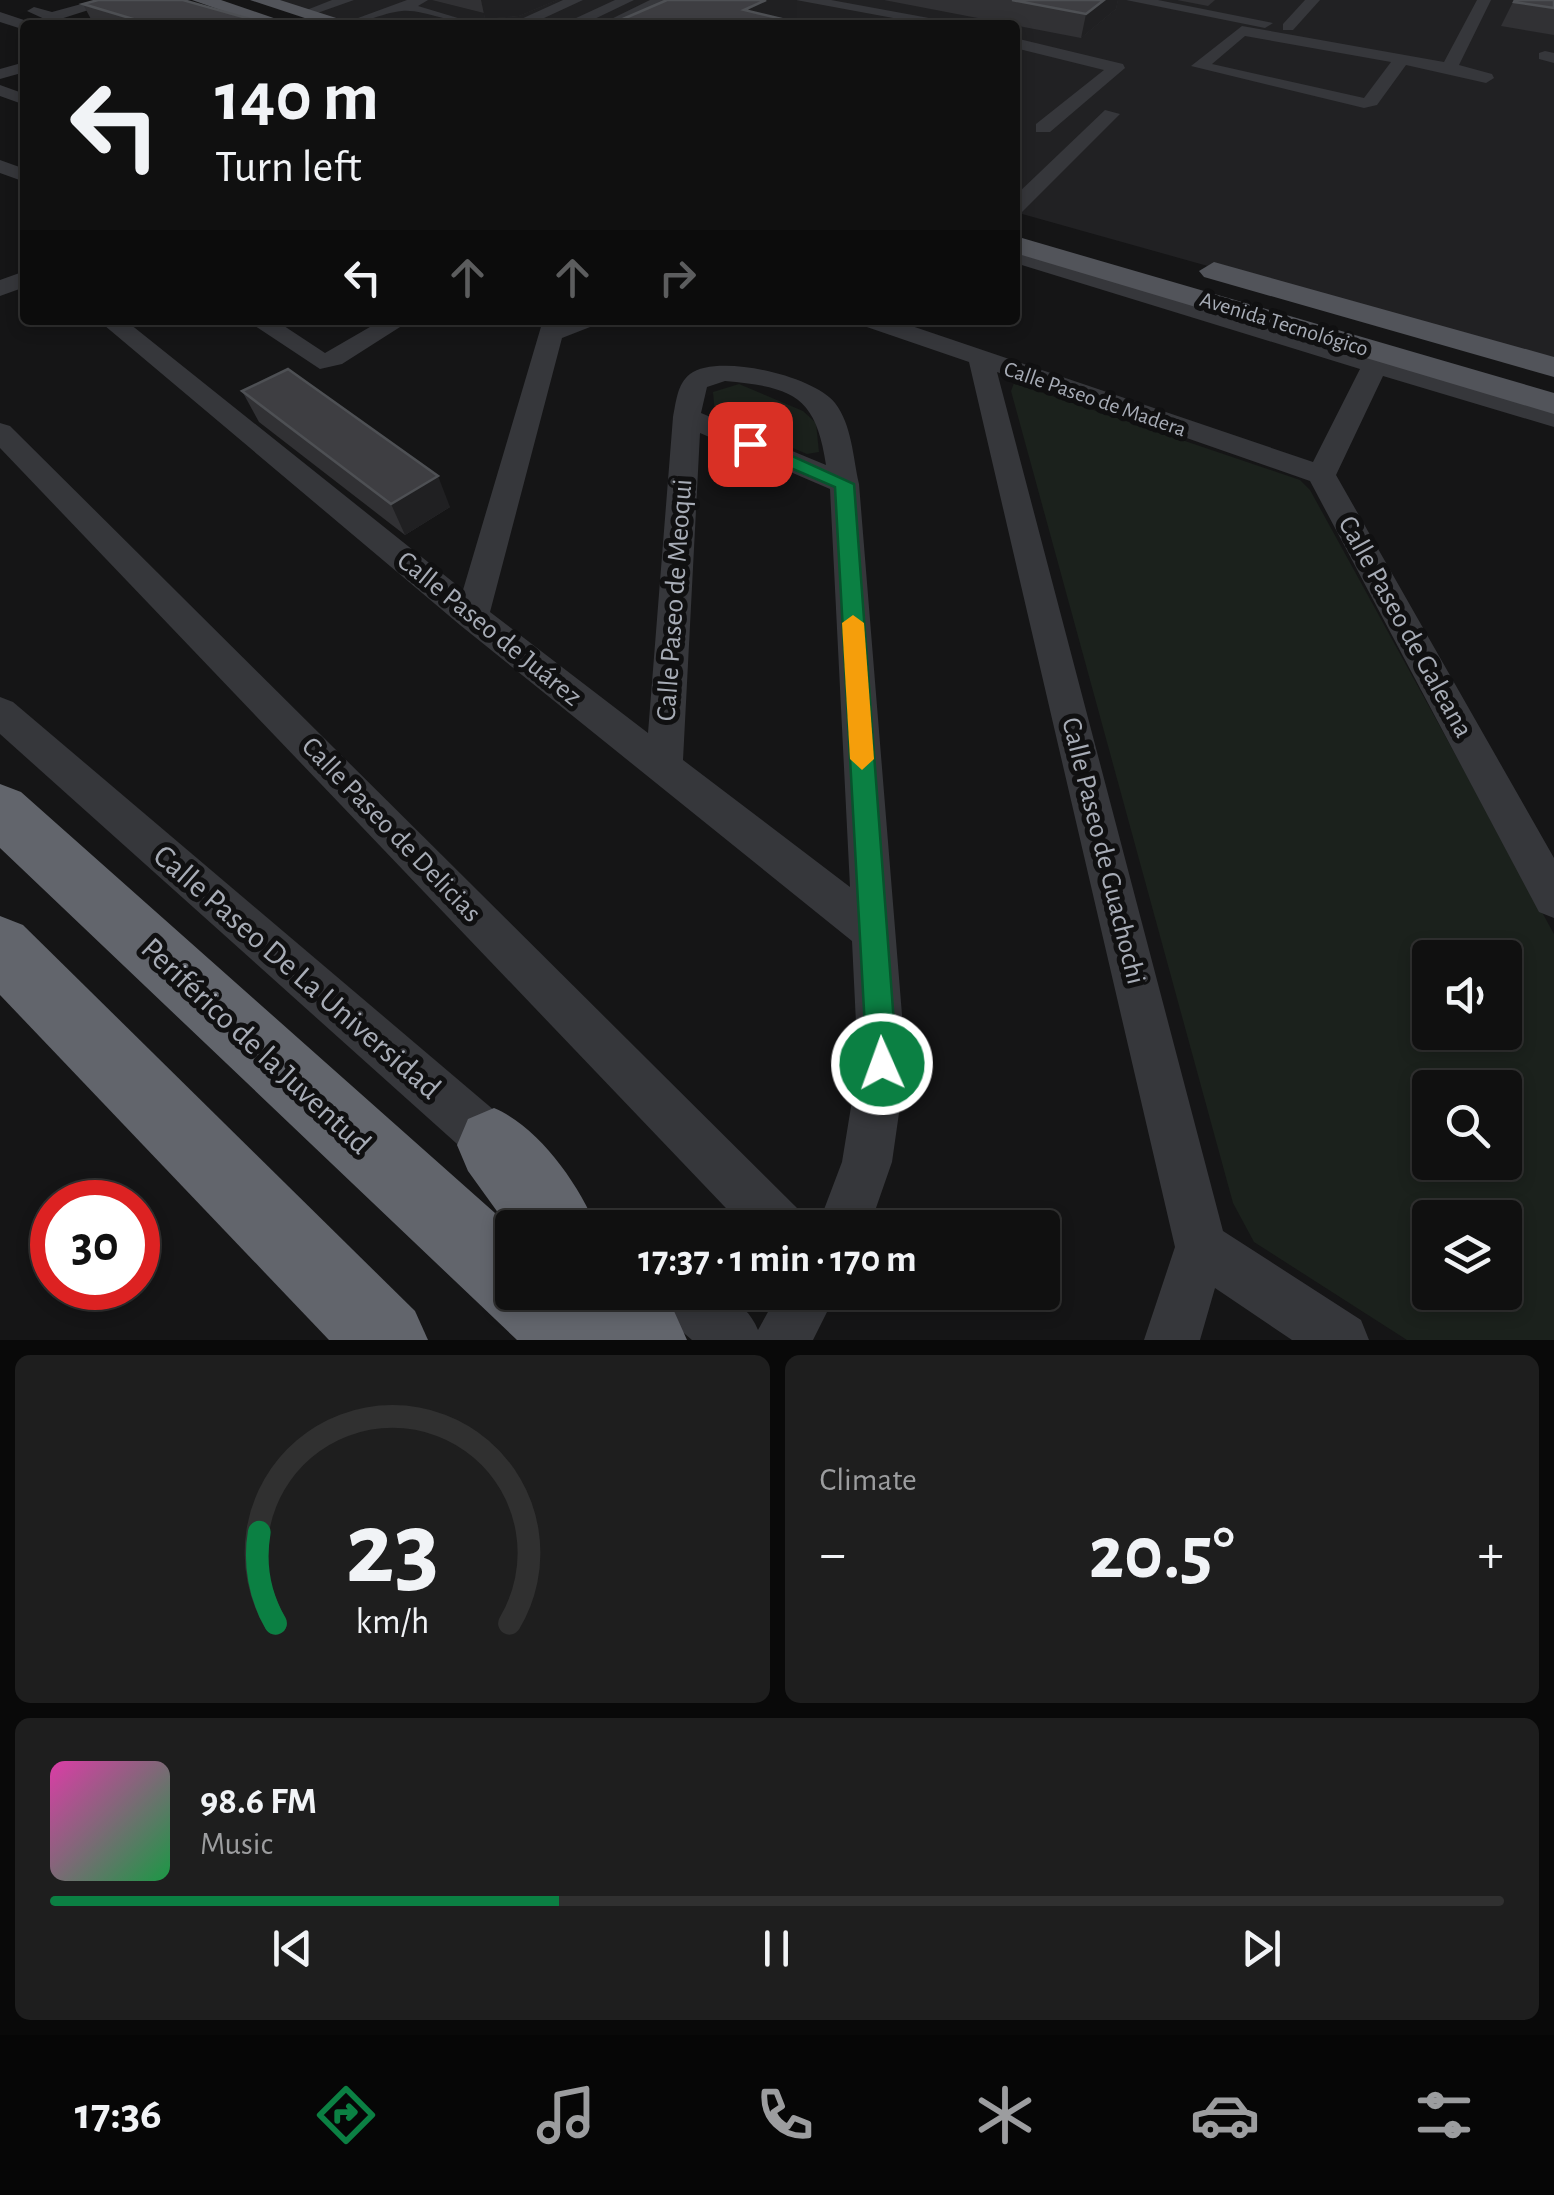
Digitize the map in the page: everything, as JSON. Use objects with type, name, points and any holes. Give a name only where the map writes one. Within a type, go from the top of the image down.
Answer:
[{"type":"highway","name":"Periférico de la Juventud","points":[[0,810],[495,1265]]},
{"type":"highway","points":[[0,948],[386,1340]]},
{"type":"highway","points":[[494,1144],[544,1210]]},
{"type":"highway","points":[[544,1310],[576,1340]]},
{"type":"highway","points":[[622,1310],[645,1340]]},
{"type":"main road","points":[[263,0],[330,20]]},
{"type":"main road","points":[[192,3],[263,20]]},
{"type":"main road","points":[[1020,213],[1145,251]]},
{"type":"main road","name":"Avenida Tecnológico","points":[[1020,246],[1378,359],[1554,404]]},
{"type":"main road","name":"Avenida Tecnológico","points":[[1182,262],[1554,368]]},
{"type":"street","points":[[306,13],[347,0]]},
{"type":"street","points":[[361,20],[399,3],[420,0]]},
{"type":"street","points":[[528,20],[576,0]]},
{"type":"street","points":[[581,20],[627,0]]},
{"type":"street","points":[[617,20],[662,0]]},
{"type":"street","points":[[1133,0],[1290,25]]},
{"type":"street","points":[[1290,25],[1314,0]]},
{"type":"street","points":[[1450,63],[1484,0]]},
{"type":"street","points":[[192,3],[235,20]]},
{"type":"street","points":[[399,3],[456,20]]},
{"type":"street","points":[[797,4],[823,20]]},
{"type":"street","points":[[797,4],[920,20]]},
{"type":"street","points":[[1265,7],[1259,16],[1450,63],[1486,78]]},
{"type":"street","points":[[1,18],[53,17],[116,8]]},
{"type":"street","points":[[1020,41],[1124,58]]},
{"type":"street","points":[[1020,41],[1116,68],[1043,128]]},
{"type":"street","points":[[1390,75],[1226,42],[1211,55],[1390,75],[1450,63]]},
{"type":"street","points":[[1020,205],[1111,114]]},
{"type":"street","points":[[1020,172],[1044,179]]},
{"type":"street","points":[[1020,257],[1378,359],[1554,420]]},
{"type":"street","name":"Calle Paseo de Juárez","points":[[116,325],[472,616],[873,932]]},
{"type":"street","points":[[266,325],[320,361],[334,359],[391,325]]},
{"type":"street","name":"Calle Paseo de Madera","points":[[884,325],[1321,475]]},
{"type":"street","points":[[472,616],[552,327]]},
{"type":"street","points":[[1321,475],[1378,359]]},
{"type":"street","name":"Calle Paseo de Guachochi","points":[[982,361],[1200,1247]]},
{"type":"street","name":"Calle Paseo de Meoqui","points":[[664,768],[688,417],[694,384],[718,372],[738,372],[810,396],[828,415],[844,484],[882,1064],[868,1162],[850,1210]]},
{"type":"street","points":[[688,417],[844,484]]},
{"type":"street","name":"Calle Paseo de Delicias","points":[[0,432],[763,1210]]},
{"type":"street","name":"Calle Paseo de Galeana","points":[[1321,475],[1554,898]]},
{"type":"street","name":"Calle Paseo De La Universidad","points":[[0,712],[494,1144],[575,1210]]},
{"type":"street","points":[[1172,1340],[1200,1247],[1341,1340]]},
{"type":"street","points":[[699,1310],[736,1340]]},
{"type":"street","points":[[782,1340],[800,1310]]},
{"type":"shaded area","points":[[267,0],[1554,0],[1554,363],[1020,213],[1020,20],[337,20]]},
{"type":"shaded area","points":[[1014,383],[1300,480],[1310,490],[1554,934],[1554,1340],[1407,1340],[1254,1242],[1233,1203],[1011,391]]},
{"type":"shaded area","points":[[739,384],[803,411],[816,423],[819,452],[807,454],[715,415],[713,392]]},
{"type":"building","points":[[98,0],[183,0],[253,20],[136,20],[83,4]]},
{"type":"building","points":[[667,0],[766,0],[744,10],[786,20],[621,20]]},
{"type":"building","points":[[1012,0],[1104,0],[1086,14]]},
{"type":"building","points":[[1554,0],[1554,8],[1514,2]]},
{"type":"building","points":[[288,369],[438,476],[391,504],[242,391]]},
{"type":"slow traffic","points":[[853,623],[862,759]]},
{"type":"route","points":[[750,444],[844,484],[882,1064]]}]
